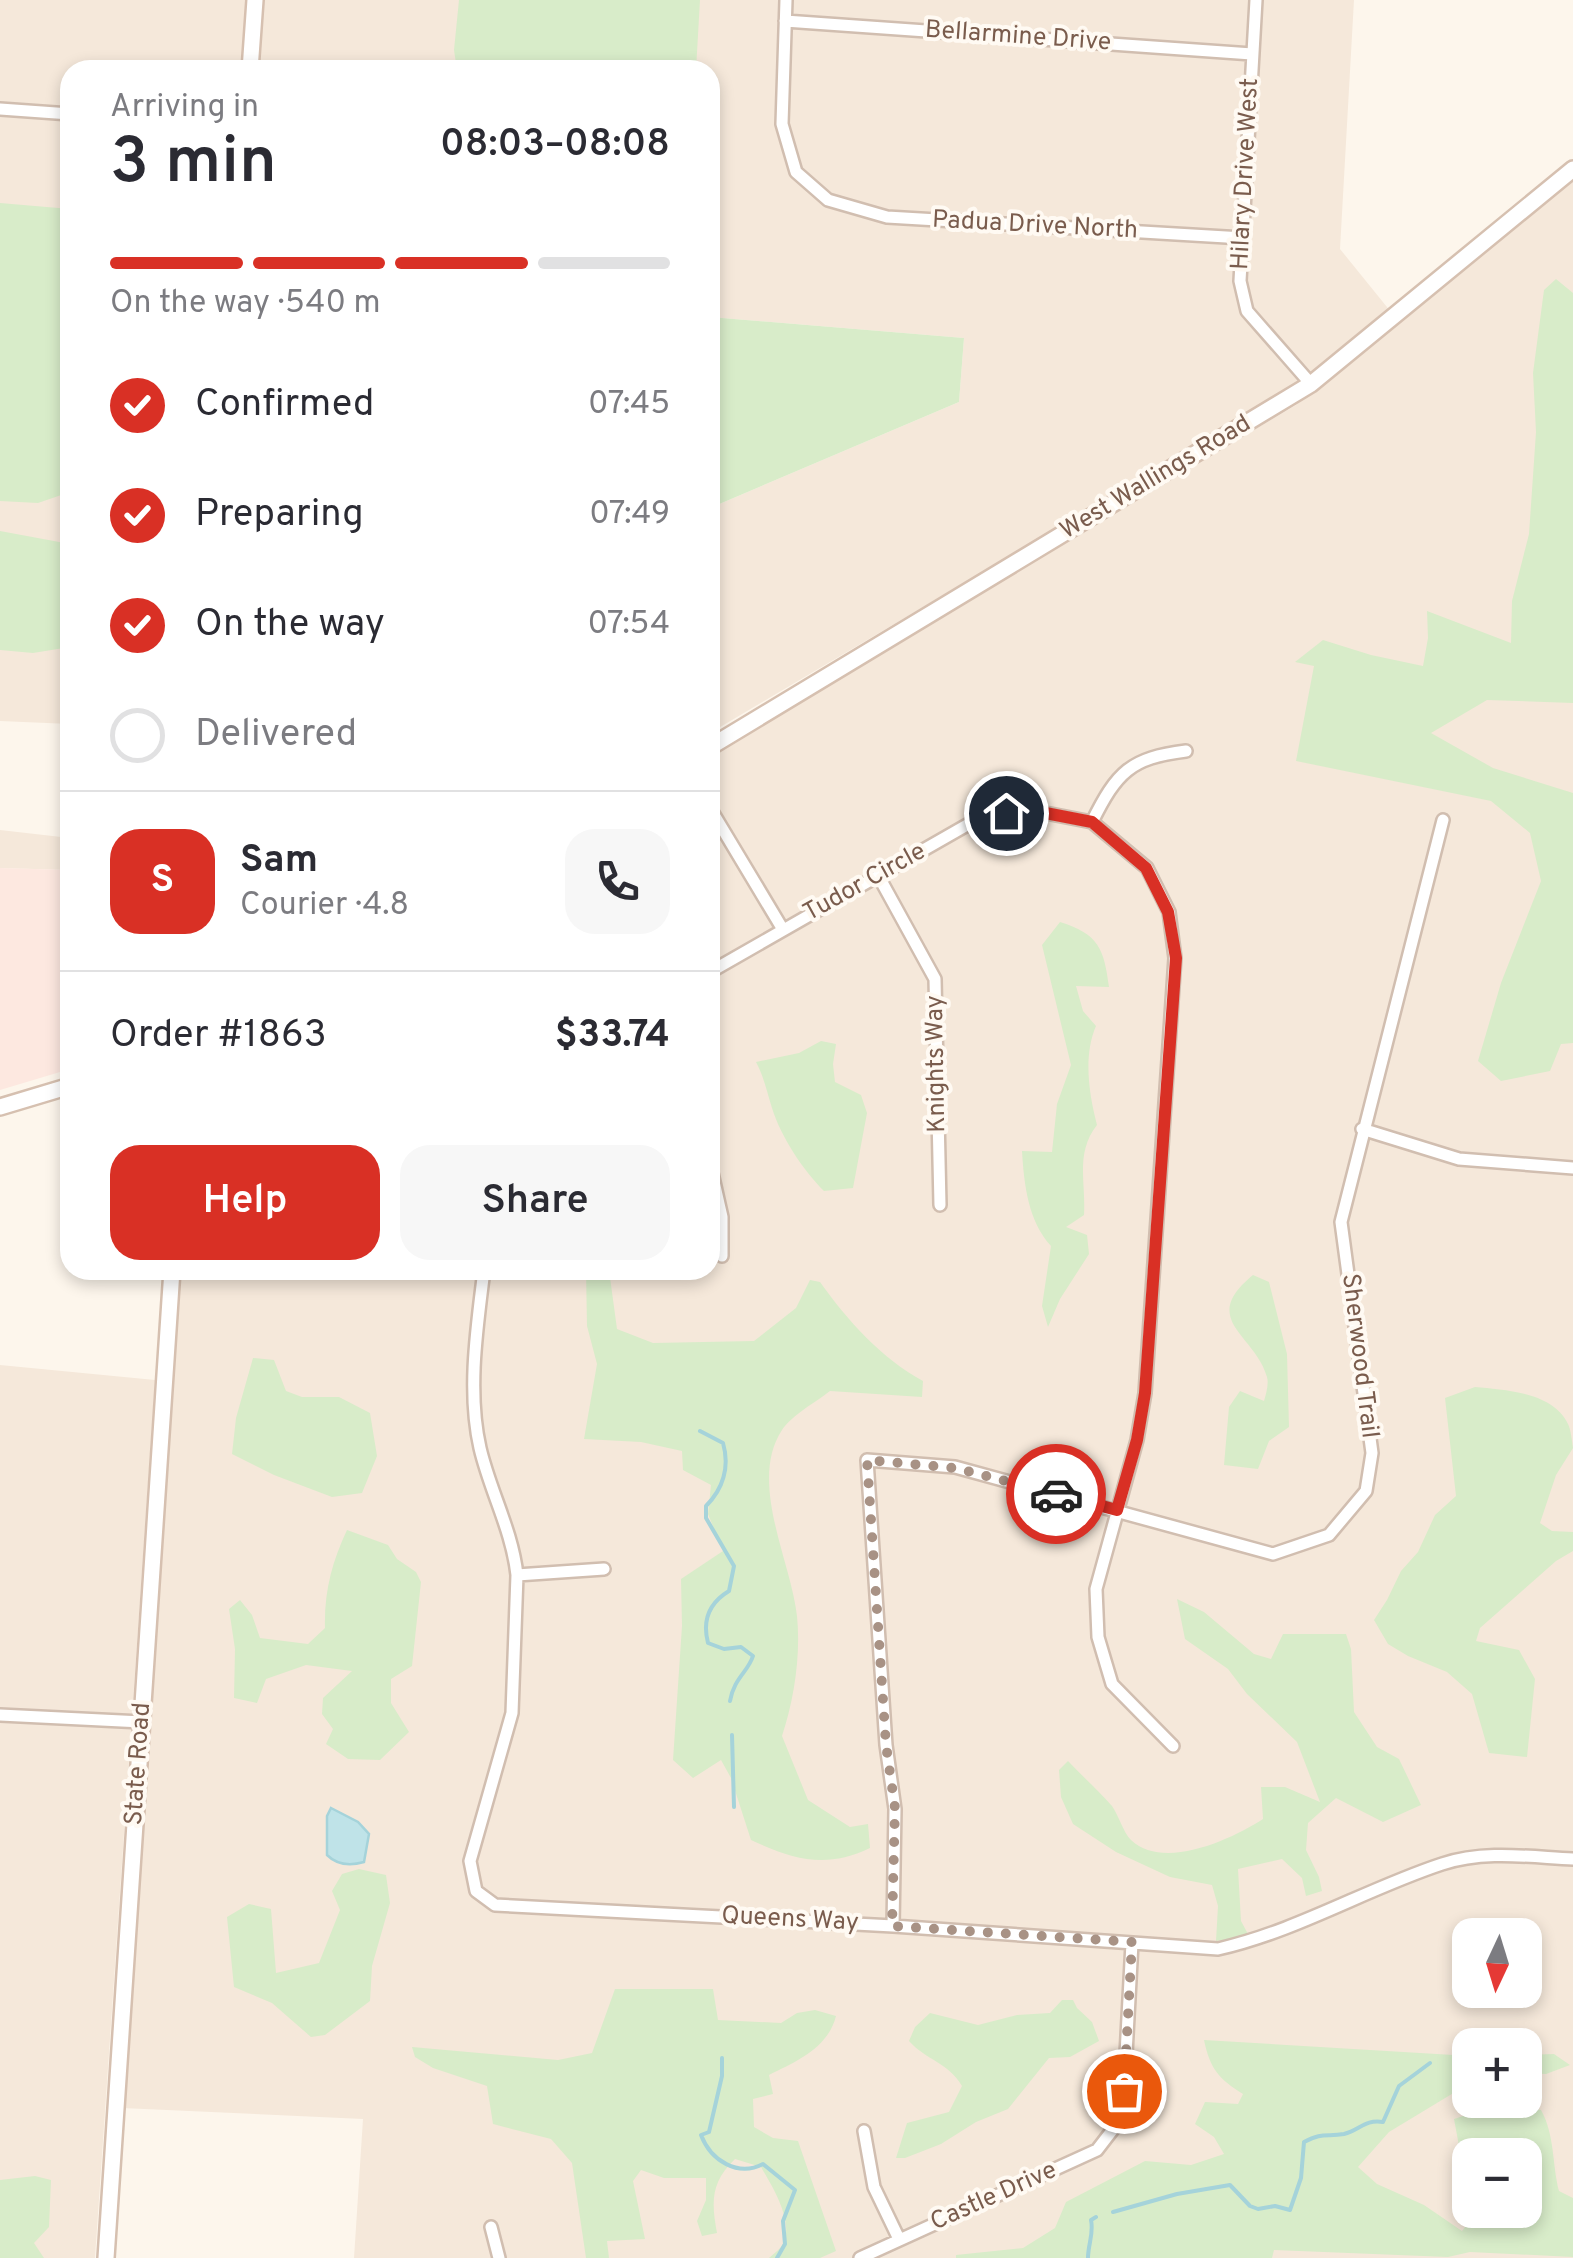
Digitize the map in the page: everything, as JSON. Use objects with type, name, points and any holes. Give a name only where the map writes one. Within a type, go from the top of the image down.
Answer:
[{"type":"street","points":[[251,60],[254,0]]},
{"type":"street","points":[[785,21],[786,0]]},
{"type":"street","name":"Hilary Drive West","points":[[1256,0],[1240,280],[1247,311],[1311,384]]},
{"type":"street","name":"Bellarmine Drive","points":[[785,21],[1252,54]]},
{"type":"street","name":"Padua Drive North","points":[[785,21],[782,124],[796,172],[828,200],[887,217],[1244,238]]},
{"type":"street","points":[[0,109],[60,113]]},
{"type":"street","name":"West Wallings Road","points":[[720,741],[1311,384],[1573,169]]},
{"type":"street","points":[[1092,822],[1112,783],[1124,774],[1149,756],[1186,752]]},
{"type":"street","name":"Tudor Circle","points":[[720,966],[982,816],[1030,810],[1092,822],[1146,868],[1168,912],[1176,958],[1145,1393],[1137,1440],[1096,1589],[1098,1637],[1112,1684],[1172,1746]]},
{"type":"street","name":"Sherwood Trail","points":[[892,1926],[895,1808],[886,1745],[867,1460],[955,1468],[1274,1554],[1329,1535],[1366,1491],[1372,1452],[1341,1222],[1443,820]]},
{"type":"street","points":[[720,825],[782,928]]},
{"type":"street","name":"Knights Way","points":[[879,877],[935,979],[940,1204]]},
{"type":"street","points":[[0,1106],[60,1089]]},
{"type":"street","points":[[1362,1129],[1458,1159],[1573,1168]]},
{"type":"street","points":[[720,1209],[722,1256]]},
{"type":"street","name":"State Road","points":[[106,2258],[171,1280]]},
{"type":"street","name":"Queens Way","points":[[483,1280],[474,1378],[480,1447],[514,1552],[517,1574],[512,1713],[470,1862],[476,1891],[495,1904],[1218,1948],[1262,1939],[1444,1863],[1496,1854],[1573,1860]]},
{"type":"street","points":[[517,1574],[604,1569]]},
{"type":"street","points":[[0,1715],[142,1722]]},
{"type":"street","name":"Castle Drive","points":[[860,2258],[1098,2150],[1114,2128],[1124,2091],[1132,1942]]},
{"type":"street","points":[[864,2132],[874,2187],[898,2240]]},
{"type":"street","points":[[492,2227],[499,2258]]},
{"type":"shaded area","points":[[0,0],[246,0],[242,60],[60,60],[60,724],[0,721]]},
{"type":"shaded area","points":[[262,0],[1354,0],[1340,249],[1391,312],[1290,390],[720,727],[720,504],[959,402],[964,338],[720,318],[720,60],[259,60]]},
{"type":"shaded area","points":[[1573,178],[1573,2258],[354,2258],[363,2119],[122,2108],[179,1280],[720,1280],[720,746],[1296,405]]},
{"type":"shaded area","points":[[0,830],[60,837],[60,870],[0,868]]},
{"type":"shaded area","points":[[0,868],[60,870],[60,1072],[0,1090]]},
{"type":"shaded area","points":[[0,1365],[155,1380],[95,2258],[0,2258]]},
{"type":"green space","points":[[459,0],[700,0],[697,60],[456,60]]},
{"type":"green space","points":[[0,203],[60,208],[60,495],[38,503],[0,501]]},
{"type":"green space","points":[[1556,279],[1573,293],[1573,703],[1487,700],[1431,733],[1493,768],[1573,793],[1573,1043],[1561,1044],[1550,1071],[1501,1081],[1478,1061],[1501,983],[1541,881],[1530,833],[1491,801],[1296,761],[1314,666],[1295,662],[1323,640],[1423,666],[1427,611],[1511,643],[1512,601],[1529,534],[1536,432],[1533,373],[1544,290]]},
{"type":"green space","points":[[720,318],[964,338],[959,402],[720,504]]},
{"type":"green space","points":[[0,531],[60,542],[60,649],[33,653],[0,650]]},
{"type":"green space","points":[[1060,922],[1083,932],[1097,945],[1105,962],[1109,987],[1076,986],[1083,1011],[1096,1026],[1088,1062],[1097,1125],[1084,1157],[1084,1215],[1066,1227],[1087,1235],[1089,1254],[1060,1299],[1048,1327],[1042,1306],[1051,1246],[1032,1214],[1022,1151],[1052,1152],[1057,1104],[1071,1065],[1042,945]]},
{"type":"green space","points":[[821,1041],[836,1044],[835,1082],[861,1095],[867,1113],[853,1188],[824,1191],[808,1173],[781,1130],[756,1062],[799,1053]]},
{"type":"green space","points":[[1253,1275],[1269,1282],[1287,1354],[1289,1427],[1269,1441],[1258,1469],[1224,1465],[1229,1407],[1240,1391],[1264,1401],[1267,1389],[1261,1362],[1230,1316],[1230,1304],[1237,1291]]},
{"type":"green space","points":[[586,1280],[610,1280],[617,1329],[653,1343],[754,1341],[796,1308],[810,1280],[820,1282],[866,1338],[923,1381],[922,1397],[830,1391],[786,1424],[773,1451],[769,1473],[774,1522],[793,1594],[798,1631],[796,1677],[782,1736],[808,1800],[850,1827],[868,1824],[870,1848],[824,1860],[796,1857],[751,1840],[731,1778],[721,1760],[693,1778],[673,1760],[682,1626],[681,1579],[723,1551],[708,1514],[711,1485],[683,1470],[682,1451],[641,1442],[584,1439],[597,1364],[587,1326]]},
{"type":"green space","points":[[253,1358],[274,1360],[286,1391],[302,1397],[339,1397],[370,1413],[377,1456],[362,1493],[332,1497],[232,1454],[236,1418]]},
{"type":"green space","points":[[1475,1387],[1540,1399],[1561,1413],[1572,1439],[1573,1448],[1556,1475],[1540,1523],[1552,1531],[1573,1532],[1573,1551],[1556,1561],[1480,1628],[1476,1641],[1519,1650],[1535,1679],[1527,1757],[1489,1753],[1472,1694],[1447,1672],[1388,1644],[1374,1620],[1401,1571],[1418,1552],[1435,1515],[1456,1496],[1445,1398]]},
{"type":"green space","points":[[347,1530],[388,1545],[421,1582],[412,1666],[391,1679],[391,1703],[409,1732],[380,1760],[348,1759],[326,1744],[333,1729],[322,1714],[323,1698],[352,1671],[306,1665],[266,1679],[257,1703],[234,1698],[235,1649],[229,1609],[240,1600],[252,1615],[260,1638],[308,1644],[325,1628],[330,1578]]},
{"type":"green space","points":[[1177,1599],[1204,1612],[1254,1654],[1271,1659],[1283,1634],[1346,1634],[1351,1649],[1354,1712],[1377,1747],[1399,1759],[1421,1805],[1383,1822],[1336,1798],[1308,1823],[1306,1850],[1322,1891],[1306,1896],[1302,1878],[1282,1859],[1238,1869],[1241,1921],[1249,1936],[1216,1941],[1218,1906],[1212,1885],[1170,1877],[1116,1852],[1073,1824],[1061,1797],[1059,1770],[1068,1761],[1112,1806],[1131,1840],[1161,1853],[1216,1843],[1263,1819],[1261,1787],[1285,1787],[1320,1802],[1297,1742],[1247,1694],[1228,1669],[1185,1639]]},
{"type":"green space","points":[[359,1869],[386,1875],[390,1903],[372,1966],[370,2001],[325,2035],[311,2037],[272,2003],[234,1987],[227,1917],[249,1904],[271,1909],[276,1973],[319,1963],[340,1910],[332,1891],[342,1874]]},
{"type":"green space","points":[[615,1989],[713,1989],[718,2020],[781,2023],[797,2013],[815,2010],[836,2016],[819,2045],[769,2075],[773,2094],[753,2099],[754,2127],[773,2138],[798,2141],[836,2251],[820,2258],[769,2258],[785,2238],[785,2217],[761,2167],[735,2159],[717,2184],[717,2233],[702,2236],[697,2221],[706,2200],[706,2178],[664,2178],[641,2170],[633,2181],[645,2239],[607,2241],[609,2258],[586,2258],[572,2163],[551,2139],[493,2124],[487,2086],[433,2068],[415,2057],[412,2047],[558,2060],[592,2053]]},
{"type":"green space","points":[[1062,2000],[1073,2000],[1092,2022],[1099,2041],[1070,2057],[1049,2058],[1008,2109],[976,2122],[941,2144],[896,2158],[907,2123],[949,2112],[962,2086],[909,2041],[915,2027],[930,2013],[978,2025],[1017,2015],[1050,2013]]},
{"type":"green space","points":[[1204,2040],[1452,2055],[1452,2094],[1389,2132],[1358,2167],[1377,2184],[1424,2205],[1452,2228],[1542,2228],[1542,2138],[1458,2138],[1454,2119],[1542,2118],[1542,2112],[1551,2139],[1559,2191],[1573,2198],[1573,2257],[1274,2250],[1272,2258],[956,2258],[1023,2248],[1055,2228],[1066,2202],[1145,2161],[1191,2165],[1224,2154],[1214,2137],[1195,2124],[1205,2102],[1238,2104],[1243,2094],[1217,2072]]},
{"type":"green space","points":[[1542,2054],[1554,2054],[1570,2065],[1542,2074]]},
{"type":"green space","points":[[35,2176],[51,2180],[49,2227],[34,2243],[44,2258],[0,2258],[0,2180]]},
{"type":"water","points":[[331,1808],[358,1822],[369,1834],[364,1862],[344,1864],[327,1855],[327,1816]]},
{"type":"waterway","points":[[700,1431],[723,1443],[724,1477],[706,1506],[706,1518],[734,1566],[729,1591],[709,1613],[708,1643],[724,1649],[741,1647],[753,1656],[730,1701]]},
{"type":"waterway","points":[[732,1735],[734,1807]]},
{"type":"waterway","points":[[722,2058],[722,2076],[709,2132],[701,2135],[711,2152],[726,2164],[744,2169],[763,2164],[795,2190],[783,2221],[785,2244],[777,2258]]},
{"type":"waterway","points":[[1113,2212],[1177,2194],[1230,2185],[1250,2206],[1290,2210],[1301,2178],[1304,2142],[1383,2122],[1399,2086],[1430,2063]]},
{"type":"waterway","points":[[1088,2258],[1091,2220],[1096,2217]]},
{"type":"way so far","points":[[1056,1494],[955,1468],[867,1460],[886,1745],[895,1808],[892,1926],[1132,1942],[1124,2091]]},
{"type":"route","points":[[1006,813],[1030,810],[1092,822],[1146,868],[1168,912],[1176,958],[1145,1393],[1137,1440],[1117,1510],[1056,1494]]}]
